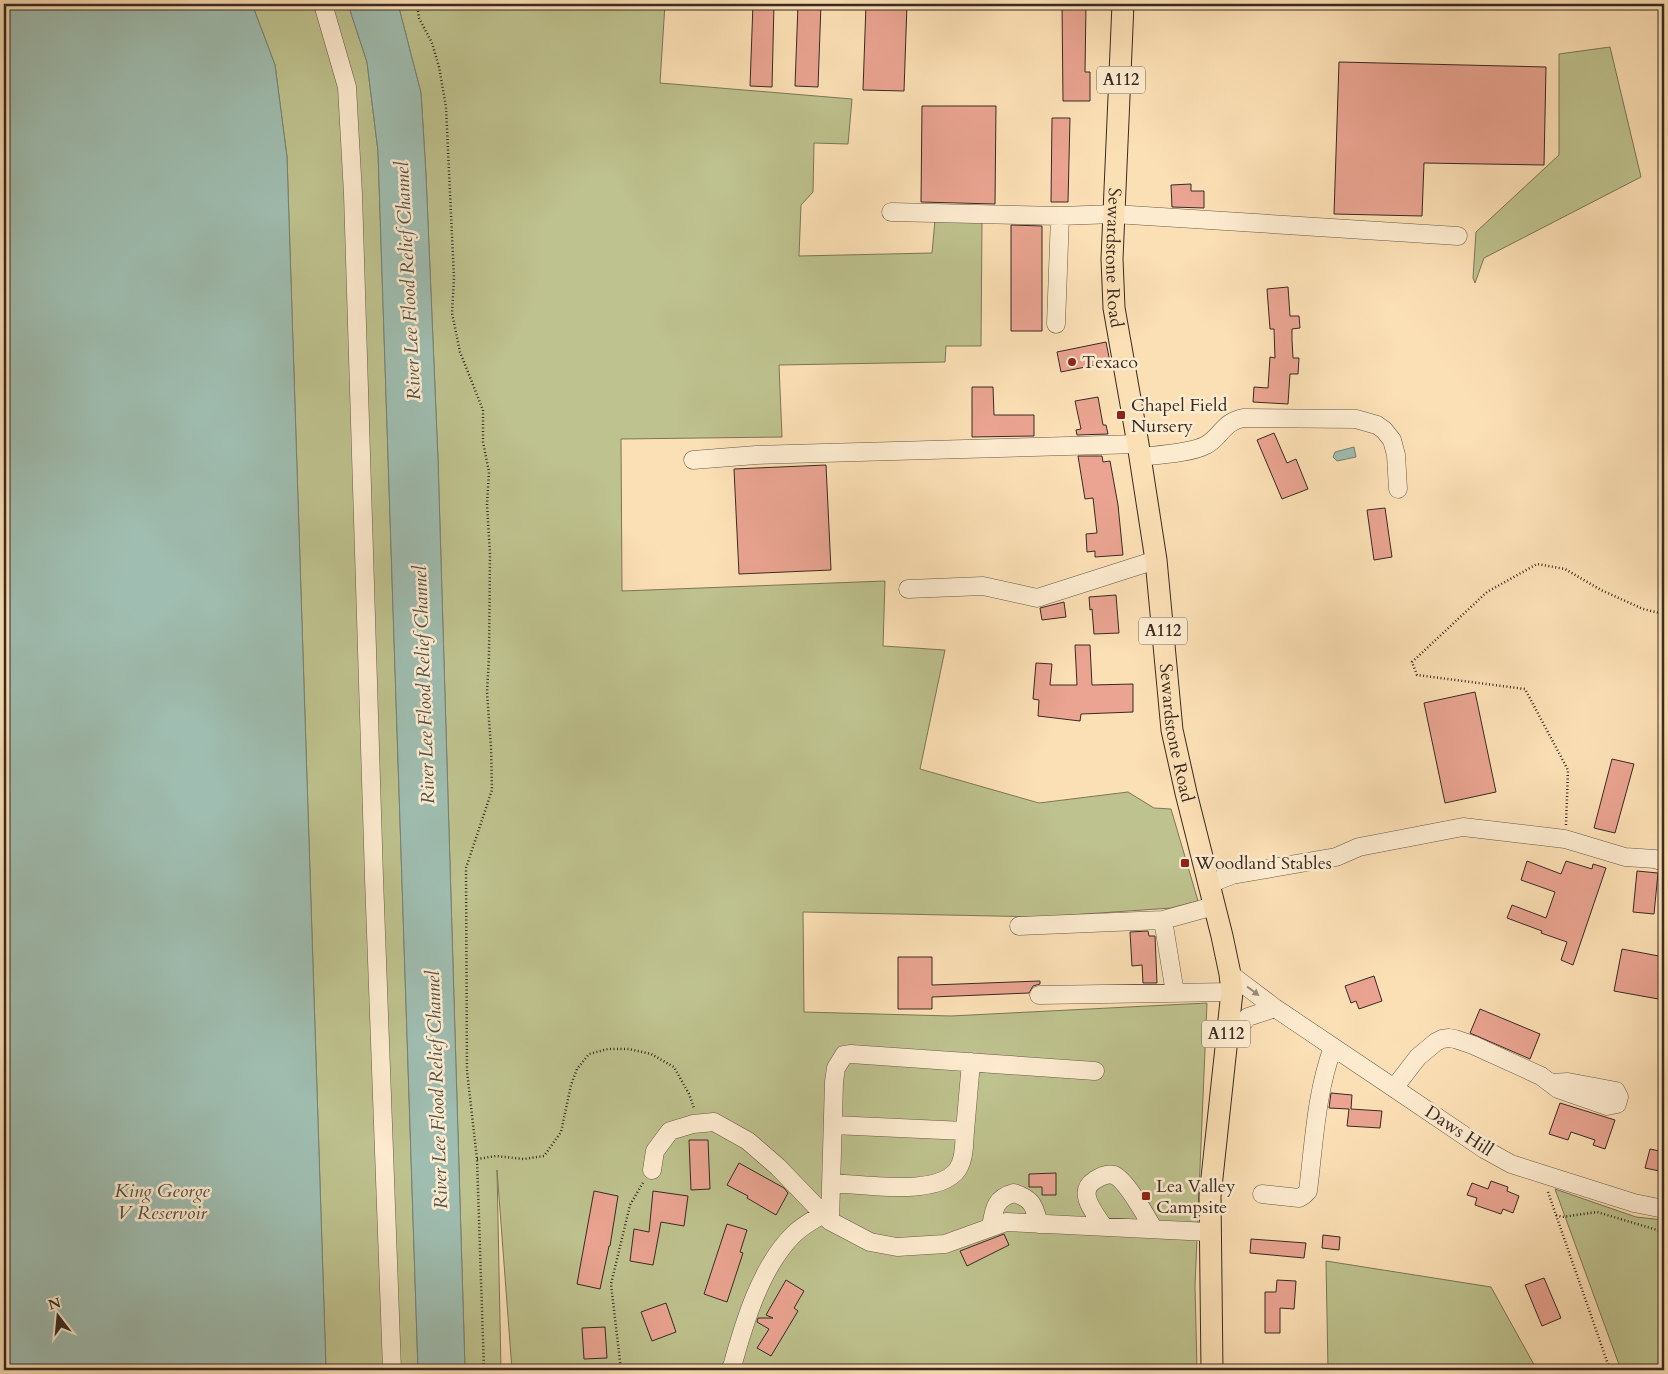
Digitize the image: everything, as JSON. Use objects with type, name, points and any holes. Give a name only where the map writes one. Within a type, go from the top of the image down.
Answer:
[{"type":"main road","name":"Sewardstone Road","points":[[1123,4],[1112,259],[1114,308],[1156,560],[1172,730],[1231,983],[1210,1196],[1212,1370]]},
{"type":"street","points":[[323,4],[347,87],[353,194],[374,878],[392,1370]]},
{"type":"street","points":[[891,212],[1060,216],[1114,214],[1458,236]]},
{"type":"street","points":[[1056,324],[1060,216]]},
{"type":"street","points":[[693,460],[756,454],[1196,449],[1207,445],[1233,420],[1243,418],[1356,419],[1377,425],[1392,440],[1396,455],[1398,489]]},
{"type":"street","points":[[908,589],[983,586],[1037,598],[1156,560]]},
{"type":"street","points":[[1208,884],[1232,875],[1336,857],[1360,847],[1463,827],[1565,838],[1626,857],[1655,859],[1664,862]]},
{"type":"street","points":[[1019,926],[1163,920],[1214,906]]},
{"type":"street","points":[[1163,920],[1175,993]]},
{"type":"street","points":[[1038,995],[1175,993],[1231,983]]},
{"type":"street","name":"Daws Hill","points":[[1231,983],[1275,1008],[1484,1149],[1511,1164],[1664,1210]]},
{"type":"street","points":[[1225,1043],[1248,1017],[1275,1008]]},
{"type":"street","points":[[1394,1088],[1418,1057],[1436,1042],[1449,1038],[1481,1049],[1541,1076],[1550,1083]]},
{"type":"street","points":[[1262,1194],[1299,1198],[1308,1191],[1321,1091],[1326,1065],[1333,1047]]},
{"type":"street","points":[[826,1217],[831,1182],[836,1068],[844,1055],[1095,1071]]},
{"type":"street","points":[[831,1182],[909,1187],[929,1186],[946,1180],[955,1173],[961,1164],[970,1062]]},
{"type":"street","points":[[652,1170],[656,1152],[670,1131],[693,1124],[714,1122],[748,1141],[778,1167],[826,1217],[870,1242],[897,1247],[945,1244],[1006,1222],[1209,1232]]},
{"type":"street","points":[[833,1125],[965,1131]]},
{"type":"street","points":[[1103,1226],[1086,1198],[1086,1190],[1091,1182],[1102,1175],[1112,1174],[1120,1179],[1130,1192],[1153,1228]]},
{"type":"street","points":[[991,1227],[998,1201],[1005,1195],[1014,1192],[1029,1199],[1039,1224]]},
{"type":"street","points":[[730,1370],[745,1321],[768,1267],[794,1234],[826,1217]]},
{"type":"path","points":[[417,4],[419,18],[432,43],[439,67],[446,107],[454,278],[452,313],[460,352],[483,410],[483,442],[489,472],[486,504],[490,554],[487,692],[492,747],[492,790],[466,868],[467,1070],[477,1159],[484,1370]]},
{"type":"path","points":[[1565,838],[1568,770],[1525,689],[1417,676],[1412,662],[1488,592],[1537,564],[1566,569],[1601,590],[1643,609],[1664,614]]},
{"type":"path","points":[[477,1159],[496,1156],[524,1159],[544,1156],[561,1132],[571,1086],[577,1069],[589,1054],[608,1049],[629,1049],[651,1054],[674,1067],[689,1094],[700,1123]]},
{"type":"path","points":[[621,1370],[611,1284],[630,1205],[652,1170]]},
{"type":"path","points":[[1542,1174],[1610,1370]]},
{"type":"path","points":[[1556,1215],[1562,1217],[1597,1212],[1664,1232]]},
{"type":"green space","points":[[252,4],[348,4],[367,62],[378,151],[418,1370],[326,1370],[287,157],[275,65]]},
{"type":"green space","points":[[398,4],[665,4],[660,83],[852,99],[848,144],[814,143],[813,192],[801,205],[799,256],[932,253],[935,220],[982,220],[981,346],[946,346],[945,362],[779,365],[782,437],[621,439],[622,591],[885,581],[883,646],[945,650],[920,769],[1039,803],[1128,792],[1154,808],[1171,809],[1198,901],[1171,908],[1042,917],[803,912],[804,1012],[951,1016],[1207,1003],[1195,1286],[1197,1370],[512,1370],[497,1170],[501,1370],[465,1370],[438,460],[426,175],[421,93]]},
{"type":"green space","points":[[1610,47],[1641,177],[1484,258],[1475,283],[1473,278],[1476,232],[1559,155],[1559,54]]},
{"type":"green space","points":[[1555,1189],[1636,1217],[1664,1220],[1664,1370],[1621,1370]]},
{"type":"green space","points":[[1326,1261],[1491,1287],[1537,1370],[1328,1370]]},
{"type":"water","name":"King George V Reservoir","points":[[4,4],[252,4],[275,65],[287,157],[326,1370],[4,1370]]},
{"type":"water","name":"River Lee Flood Relief Channel","points":[[348,4],[398,4],[421,93],[438,460],[465,1370],[418,1370],[378,151],[367,62]]},
{"type":"water","points":[[1354,447],[1356,457],[1337,461],[1333,457],[1335,452]]},
{"type":"building","points":[[753,4],[774,4],[772,87],[750,86]]},
{"type":"building","points":[[798,4],[821,4],[818,87],[795,86]]},
{"type":"building","points":[[866,4],[907,4],[904,91],[863,90]]},
{"type":"building","points":[[1062,4],[1086,4],[1085,72],[1090,72],[1090,101],[1063,101]]},
{"type":"building","points":[[1339,62],[1546,67],[1544,165],[1424,163],[1422,216],[1334,214]]},
{"type":"building","points":[[922,106],[996,106],[995,204],[921,202]]},
{"type":"building","points":[[1052,118],[1070,118],[1068,202],[1051,202]]},
{"type":"building","points":[[1191,184],[1191,191],[1204,191],[1204,208],[1172,207],[1171,185]]},
{"type":"building","points":[[1011,225],[1042,226],[1042,331],[1011,331]]},
{"type":"building","points":[[1288,287],[1290,316],[1299,316],[1300,328],[1292,329],[1293,358],[1299,358],[1298,374],[1290,374],[1288,404],[1253,402],[1254,387],[1268,388],[1270,357],[1275,358],[1274,329],[1270,329],[1267,289]]},
{"type":"building","points":[[1106,342],[1110,362],[1061,372],[1057,352]]},
{"type":"building","points":[[972,387],[993,387],[994,415],[1034,415],[1034,436],[972,437]]},
{"type":"building","points":[[1098,397],[1103,425],[1106,425],[1108,434],[1077,435],[1076,430],[1081,429],[1075,401]]},
{"type":"building","points":[[1274,433],[1287,463],[1296,459],[1308,489],[1282,499],[1257,440]]},
{"type":"building","points":[[1078,456],[1102,456],[1103,462],[1110,461],[1118,505],[1123,555],[1095,557],[1095,551],[1087,552],[1086,534],[1097,533],[1093,498],[1085,499]]},
{"type":"building","points":[[826,465],[831,570],[739,574],[734,469]]},
{"type":"building","points":[[1385,508],[1392,557],[1374,560],[1367,510]]},
{"type":"building","points":[[1116,595],[1119,633],[1094,634],[1089,597]]},
{"type":"building","points":[[1064,602],[1066,617],[1042,620],[1040,608]]},
{"type":"building","points":[[1075,645],[1090,645],[1092,685],[1133,684],[1133,712],[1081,714],[1080,721],[1038,716],[1039,700],[1033,699],[1036,663],[1052,664],[1050,685],[1077,685]]},
{"type":"building","points":[[1475,692],[1496,792],[1445,803],[1424,703]]},
{"type":"building","points":[[1612,759],[1634,764],[1615,833],[1594,828]]},
{"type":"building","points":[[1527,861],[1561,874],[1566,861],[1592,869],[1593,864],[1606,868],[1573,965],[1561,960],[1567,942],[1507,918],[1512,905],[1546,918],[1555,892],[1521,880]]},
{"type":"building","points":[[1637,871],[1658,873],[1654,914],[1633,912]]},
{"type":"building","points":[[1148,931],[1149,936],[1155,936],[1157,983],[1143,983],[1142,965],[1132,966],[1130,932]]},
{"type":"building","points":[[1622,949],[1664,957],[1664,1000],[1614,991]]},
{"type":"building","points":[[898,957],[932,957],[932,985],[1040,981],[1040,984],[1033,986],[1029,993],[932,997],[932,1009],[898,1009]]},
{"type":"building","points":[[1374,976],[1382,1001],[1359,1009],[1356,1001],[1351,1003],[1345,986]]},
{"type":"building","points":[[1480,1009],[1540,1034],[1530,1059],[1470,1033]]},
{"type":"building","points":[[1331,1093],[1352,1095],[1351,1109],[1382,1111],[1380,1128],[1347,1126],[1349,1109],[1329,1108]]},
{"type":"building","points":[[1560,1103],[1615,1120],[1605,1149],[1593,1145],[1595,1140],[1571,1132],[1568,1140],[1549,1134]]},
{"type":"building","points":[[689,1140],[708,1140],[710,1189],[691,1190]]},
{"type":"building","points":[[1650,1149],[1664,1152],[1664,1172],[1645,1168]]},
{"type":"building","points":[[739,1163],[784,1188],[788,1193],[776,1215],[747,1198],[748,1196],[727,1185]]},
{"type":"building","points":[[1056,1173],[1056,1195],[1042,1195],[1042,1187],[1029,1187],[1029,1174]]},
{"type":"building","points":[[1491,1181],[1508,1187],[1507,1191],[1519,1196],[1513,1213],[1503,1209],[1501,1214],[1475,1205],[1477,1198],[1467,1195],[1472,1183],[1488,1189]]},
{"type":"building","points":[[594,1191],[618,1196],[610,1246],[600,1289],[577,1284]]},
{"type":"building","points":[[653,1191],[688,1196],[684,1226],[661,1222],[653,1265],[630,1261],[634,1229],[649,1232]]},
{"type":"building","points":[[727,1224],[747,1230],[740,1252],[743,1253],[727,1302],[704,1294]]},
{"type":"building","points":[[1004,1234],[1009,1245],[967,1266],[960,1251]]},
{"type":"building","points":[[1323,1235],[1340,1237],[1339,1250],[1322,1248]]},
{"type":"building","points":[[1251,1239],[1306,1243],[1304,1258],[1250,1253]]},
{"type":"building","points":[[1544,1278],[1561,1318],[1542,1326],[1525,1285]]},
{"type":"building","points":[[786,1280],[804,1291],[794,1308],[798,1311],[771,1356],[757,1348],[769,1329],[757,1322],[758,1318],[773,1318],[766,1315]]},
{"type":"building","points":[[1277,1280],[1296,1281],[1294,1309],[1280,1308],[1280,1333],[1265,1333],[1265,1292],[1276,1292]]},
{"type":"building","points":[[666,1303],[676,1332],[652,1341],[641,1312]]},
{"type":"building","points":[[605,1327],[607,1358],[584,1359],[582,1328]]},
{"type":"place","name":"Texaco","points":[[1072,362]]},
{"type":"place","name":"Chapel Field Nursery","points":[[1121,415]]},
{"type":"place","name":"Woodland Stables","points":[[1185,863]]},
{"type":"place","name":"Lea Valley Campsite","points":[[1146,1196]]}]
